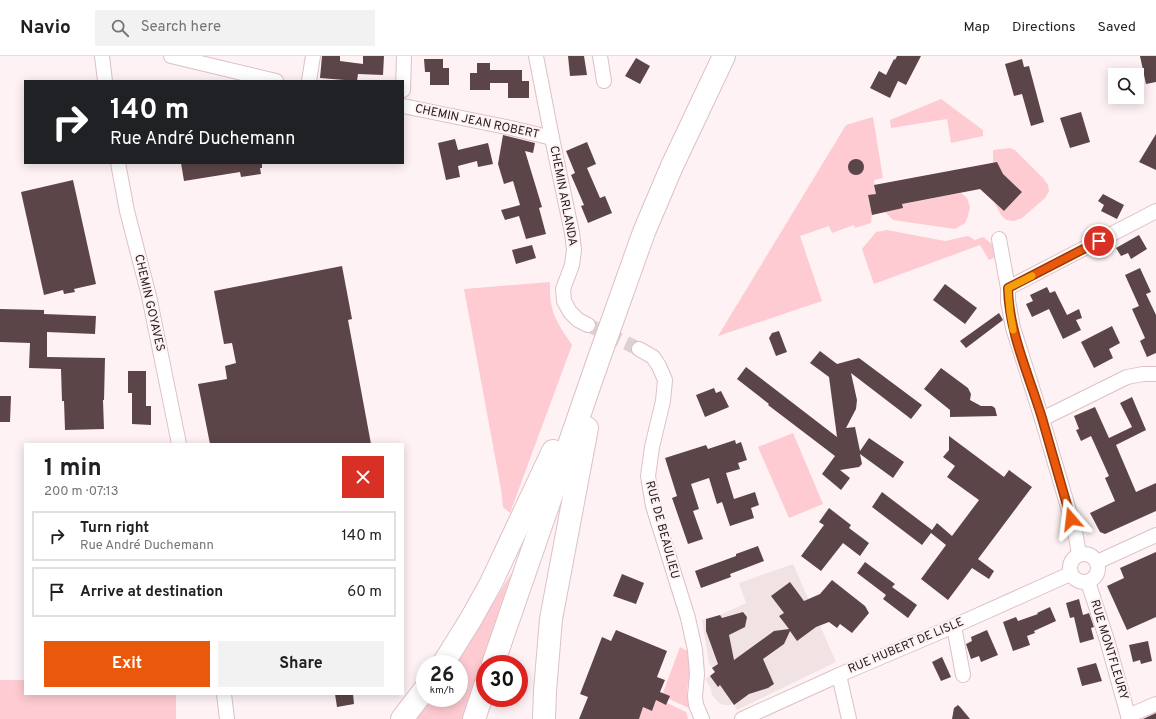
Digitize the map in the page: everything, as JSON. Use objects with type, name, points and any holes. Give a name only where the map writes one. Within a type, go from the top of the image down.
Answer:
[{"type":"highway","points":[[496,655],[644,232],[661,190],[724,56]]},
{"type":"highway","points":[[448,655],[471,619],[491,583],[598,361]]},
{"type":"highway","points":[[544,719],[551,619],[598,361]]},
{"type":"highway","points":[[402,719],[416,701]]},
{"type":"highway","points":[[474,719],[478,707]]},
{"type":"street","points":[[102,56],[105,80]]},
{"type":"street","points":[[171,56],[272,80]]},
{"type":"street","points":[[309,80],[313,56]]},
{"type":"street","points":[[403,80],[404,56]]},
{"type":"street","name":"CHEMIN ARLANDA","points":[[536,56],[572,233],[574,250],[572,265],[563,289],[564,301],[570,312],[578,320],[588,325]]},
{"type":"street","points":[[600,56],[604,81]]},
{"type":"street","name":"CHEMIN JEAN ROBERT","points":[[404,106],[552,138]]},
{"type":"street","name":"CHEMIN GOYAVES","points":[[118,164],[127,211],[149,296],[180,443]]},
{"type":"street","points":[[1008,288],[1156,211]]},
{"type":"street","points":[[999,239],[1008,288],[1008,301],[1012,328],[1042,419],[1075,532],[1079,554]]},
{"type":"street","name":"RUE DE BEAULIEU","points":[[639,349],[653,357],[665,380],[663,401],[652,447],[648,476],[653,506],[688,618],[695,650],[697,674],[695,696],[696,705],[702,719]]},
{"type":"street","points":[[1042,419],[1127,377],[1143,374],[1156,374]]},
{"type":"street","points":[[1097,562],[1156,535]]},
{"type":"street","points":[[1079,554],[1090,554],[1097,562],[1097,574],[1088,582],[1078,581],[1070,574],[1070,562],[1079,554]]},
{"type":"street","name":"RUE HUBERT DE LISLE","points":[[742,719],[1070,574]]},
{"type":"street","name":"RUE MONTFLEURY","points":[[1088,582],[1107,640],[1129,717]]},
{"type":"street","points":[[954,626],[963,675]]},
{"type":"street","points":[[839,675],[849,719]]},
{"type":"street","points":[[224,695],[227,719]]},
{"type":"street","points":[[1129,717],[1156,704]]},
{"type":"shaded area","points":[[941,99],[983,130],[983,136],[951,143],[947,119],[891,128],[890,120]]},
{"type":"shaded area","points":[[873,117],[883,178],[874,180],[876,194],[868,196],[872,215],[871,223],[855,228],[854,225],[832,233],[829,226],[800,236],[822,301],[718,336],[846,125]]},
{"type":"shaded area","points":[[1010,148],[1015,150],[1043,178],[1048,185],[1049,191],[1045,198],[1022,218],[1014,221],[1006,220],[1001,215],[994,202],[1004,211],[1022,192],[993,163],[993,150]]},
{"type":"shaded area","points":[[961,193],[967,198],[970,207],[965,223],[955,229],[893,220],[885,212],[902,208],[902,204]]},
{"type":"shaded area","points":[[887,230],[945,241],[968,236],[975,240],[983,237],[997,248],[998,256],[989,260],[980,245],[874,284],[862,249],[876,232]]},
{"type":"shaded area","points":[[550,282],[552,309],[572,345],[510,513],[503,507],[501,489],[464,289]]},
{"type":"shaded area","points":[[793,433],[823,504],[789,518],[758,447]]},
{"type":"shaded area","points":[[793,564],[836,662],[737,710],[733,703],[730,705],[724,705],[719,703],[712,695],[711,688],[705,679],[715,672],[709,663],[702,620],[720,615],[746,603],[739,583]]},
{"type":"shaded area","points":[[512,572],[484,655],[476,655],[476,678],[468,701],[468,655],[458,655],[473,637]]},
{"type":"shaded area","points":[[680,647],[689,652],[690,669],[687,690],[690,706],[689,708],[669,699],[663,693]]},
{"type":"shaded area","points":[[0,680],[24,680],[24,695],[176,695],[176,719],[0,719]]},
{"type":"shaded area","points":[[656,700],[666,704],[667,703],[686,712],[688,719],[639,719],[643,707],[652,711]]},
{"type":"shaded area","points":[[417,707],[466,707],[462,719],[407,719]]},
{"type":"building","points":[[322,56],[340,56],[340,61],[363,64],[363,56],[384,56],[383,75],[358,74],[357,80],[320,78]]},
{"type":"building","points":[[568,56],[584,56],[587,75],[570,76]]},
{"type":"building","points":[[897,56],[921,56],[906,85],[898,81],[890,98],[870,88],[879,71],[886,75]]},
{"type":"building","points":[[1140,56],[1156,56],[1156,82],[1146,84],[1144,68],[1143,68]]},
{"type":"building","points":[[636,58],[650,66],[640,84],[625,76]]},
{"type":"building","points":[[424,59],[443,59],[443,68],[449,68],[449,85],[430,85],[430,72],[425,72]]},
{"type":"building","points":[[1022,59],[1024,67],[1029,66],[1044,122],[1031,126],[1022,94],[1014,96],[1005,64]]},
{"type":"building","points":[[477,63],[490,63],[490,70],[522,70],[522,81],[529,81],[529,98],[508,98],[508,83],[490,83],[490,90],[470,90],[470,73],[477,73]]},
{"type":"building","points":[[1081,112],[1090,142],[1070,148],[1060,118]]},
{"type":"building","points":[[1156,134],[1156,170],[1139,162]]},
{"type":"building","points":[[503,135],[535,143],[533,153],[525,151],[542,207],[539,208],[546,234],[526,239],[519,216],[505,220],[501,210],[520,205],[513,181],[504,184],[498,164]]},
{"type":"building","points":[[455,139],[458,150],[488,143],[493,164],[478,167],[477,161],[458,166],[460,177],[446,180],[438,143]]},
{"type":"building","points":[[587,142],[596,164],[587,168],[600,198],[605,196],[612,213],[588,223],[581,206],[584,205],[571,175],[575,173],[566,151]]},
{"type":"building","points":[[856,159],[863,164],[864,167],[859,174],[856,175],[849,170],[848,167],[853,160]]},
{"type":"building","points":[[997,162],[1003,174],[1022,192],[1004,211],[980,189],[902,204],[903,208],[872,215],[868,195],[876,194],[874,185]]},
{"type":"building","points":[[181,164],[262,164],[262,168],[260,168],[261,174],[241,177],[240,172],[184,181]]},
{"type":"building","points":[[73,180],[96,284],[74,289],[75,292],[64,294],[63,290],[44,295],[21,192]]},
{"type":"building","points":[[1103,194],[1124,205],[1117,219],[1101,211],[1104,205],[1098,201]]},
{"type":"building","points":[[1139,235],[1147,249],[1131,259],[1128,253],[1121,256],[1116,248]]},
{"type":"building","points":[[532,245],[536,258],[516,264],[512,250]]},
{"type":"building","points":[[342,266],[352,319],[348,320],[371,443],[210,443],[198,384],[227,379],[225,366],[236,363],[232,343],[224,344],[214,291]]},
{"type":"building","points":[[1140,268],[1151,292],[1146,294],[1156,315],[1156,353],[1147,357],[1140,341],[1145,338],[1132,309],[1139,306],[1125,275]]},
{"type":"building","points":[[945,284],[977,308],[965,324],[933,300]]},
{"type":"building","points":[[1047,287],[1050,293],[1055,291],[1067,315],[1079,309],[1082,318],[1076,320],[1081,330],[1063,339],[1049,309],[1032,317],[1026,304],[1033,301],[1030,295]]},
{"type":"building","points":[[0,309],[44,310],[44,314],[96,316],[95,334],[47,332],[47,357],[105,358],[103,400],[104,429],[65,430],[61,369],[29,368],[30,343],[0,342]]},
{"type":"building","points":[[999,313],[1003,320],[966,348],[960,341]]},
{"type":"building","points":[[1112,326],[1120,343],[1109,349],[1113,358],[1094,368],[1081,342]]},
{"type":"building","points":[[779,331],[787,352],[776,356],[769,338],[772,333]]},
{"type":"building","points":[[820,351],[837,364],[859,358],[922,405],[911,419],[851,373],[857,400],[856,409],[846,428],[855,427],[860,451],[869,438],[904,462],[893,478],[860,454],[862,464],[859,467],[840,470],[850,478],[841,490],[822,474],[835,456],[768,405],[769,404],[737,379],[746,367],[837,437],[829,377],[810,363]]},
{"type":"building","points":[[941,368],[968,388],[971,394],[970,400],[981,406],[992,406],[995,408],[997,416],[950,417],[950,410],[924,389]]},
{"type":"building","points":[[128,371],[146,371],[146,406],[151,406],[151,425],[132,424],[132,393],[128,393]]},
{"type":"building","points":[[714,388],[716,393],[721,391],[729,407],[705,417],[696,395]]},
{"type":"building","points":[[0,396],[11,396],[10,422],[0,422]]},
{"type":"building","points":[[1132,397],[1146,430],[1116,445],[1136,492],[1156,483],[1156,511],[1105,534],[1100,532],[1090,513],[1115,501],[1105,478],[1109,476],[1091,436],[1081,441],[1076,430],[1079,429],[1074,416],[1095,407],[1109,438],[1132,427],[1120,403]]},
{"type":"building","points":[[949,436],[1004,477],[1009,470],[1032,487],[978,559],[994,571],[989,579],[972,568],[948,600],[921,579],[946,545],[931,533],[922,545],[872,507],[882,492],[932,530],[937,523],[952,536],[979,500],[947,477],[955,466],[943,457],[949,450]]},
{"type":"building","points":[[735,440],[736,444],[741,442],[747,460],[738,463],[740,469],[726,473],[734,499],[755,492],[759,505],[751,508],[754,518],[730,526],[722,502],[717,504],[709,478],[691,484],[699,509],[693,511],[703,539],[688,544],[672,498],[677,496],[665,458],[706,445],[708,449]]},
{"type":"building","points":[[829,508],[851,525],[849,528],[869,543],[860,556],[843,543],[821,571],[801,556],[824,525],[819,522]]},
{"type":"building","points":[[758,546],[764,561],[730,574],[731,577],[701,588],[695,571]]},
{"type":"building","points":[[1156,552],[1156,617],[1127,630],[1107,586],[1124,578],[1120,568]]},
{"type":"building","points":[[865,562],[895,584],[892,587],[917,605],[908,618],[883,599],[886,595],[857,573]]},
{"type":"building","points":[[622,574],[644,583],[636,604],[613,596]]},
{"type":"building","points":[[832,580],[865,606],[869,613],[852,633],[840,624],[837,628],[829,622],[816,627],[797,641],[790,631],[784,644],[763,659],[774,684],[768,688],[749,694],[734,705],[720,685],[718,687],[710,676],[715,672],[712,668],[718,664],[706,631],[706,619],[720,615],[722,618],[743,612],[747,617],[745,627],[729,635],[734,660],[774,631],[789,629],[779,616],[784,613],[771,596],[790,582],[804,601],[820,594]]},
{"type":"building","points":[[1079,599],[1083,615],[1089,613],[1094,627],[1091,628],[1094,639],[1080,643],[1074,617],[1070,618],[1066,603]]},
{"type":"building","points":[[1050,607],[1056,621],[1034,631],[1035,633],[1027,636],[1030,645],[1013,651],[1003,622],[1016,617],[1018,621],[1038,614],[1037,613]]},
{"type":"building","points":[[616,630],[667,651],[657,677],[665,680],[660,692],[670,696],[666,705],[656,700],[652,711],[643,707],[639,719],[579,719],[588,697],[580,694],[602,637],[611,641]]},
{"type":"building","points":[[987,630],[998,655],[981,662],[979,656],[971,659],[966,644],[972,641],[971,637]]},
{"type":"building","points":[[1148,641],[1152,661],[1141,664],[1140,660],[1133,662],[1129,645]]},
{"type":"building","points":[[942,657],[951,677],[941,681],[932,662]]},
{"type":"building","points":[[1096,663],[1102,681],[1082,686],[1077,668]]},
{"type":"building","points":[[335,695],[353,695],[354,704],[337,707]]},
{"type":"building","points":[[958,705],[970,719],[952,719],[954,708]]},
{"type":"building","points":[[1156,713],[1156,719],[1143,719]]},
{"type":"tunnel","points":[[588,325],[639,349]]},
{"type":"slow traffic","points":[[1013,330],[1008,301],[1008,288],[1032,276]]},
{"type":"route","points":[[1071,519],[1042,419],[1012,328],[1008,301],[1008,288],[1099,241]]}]
